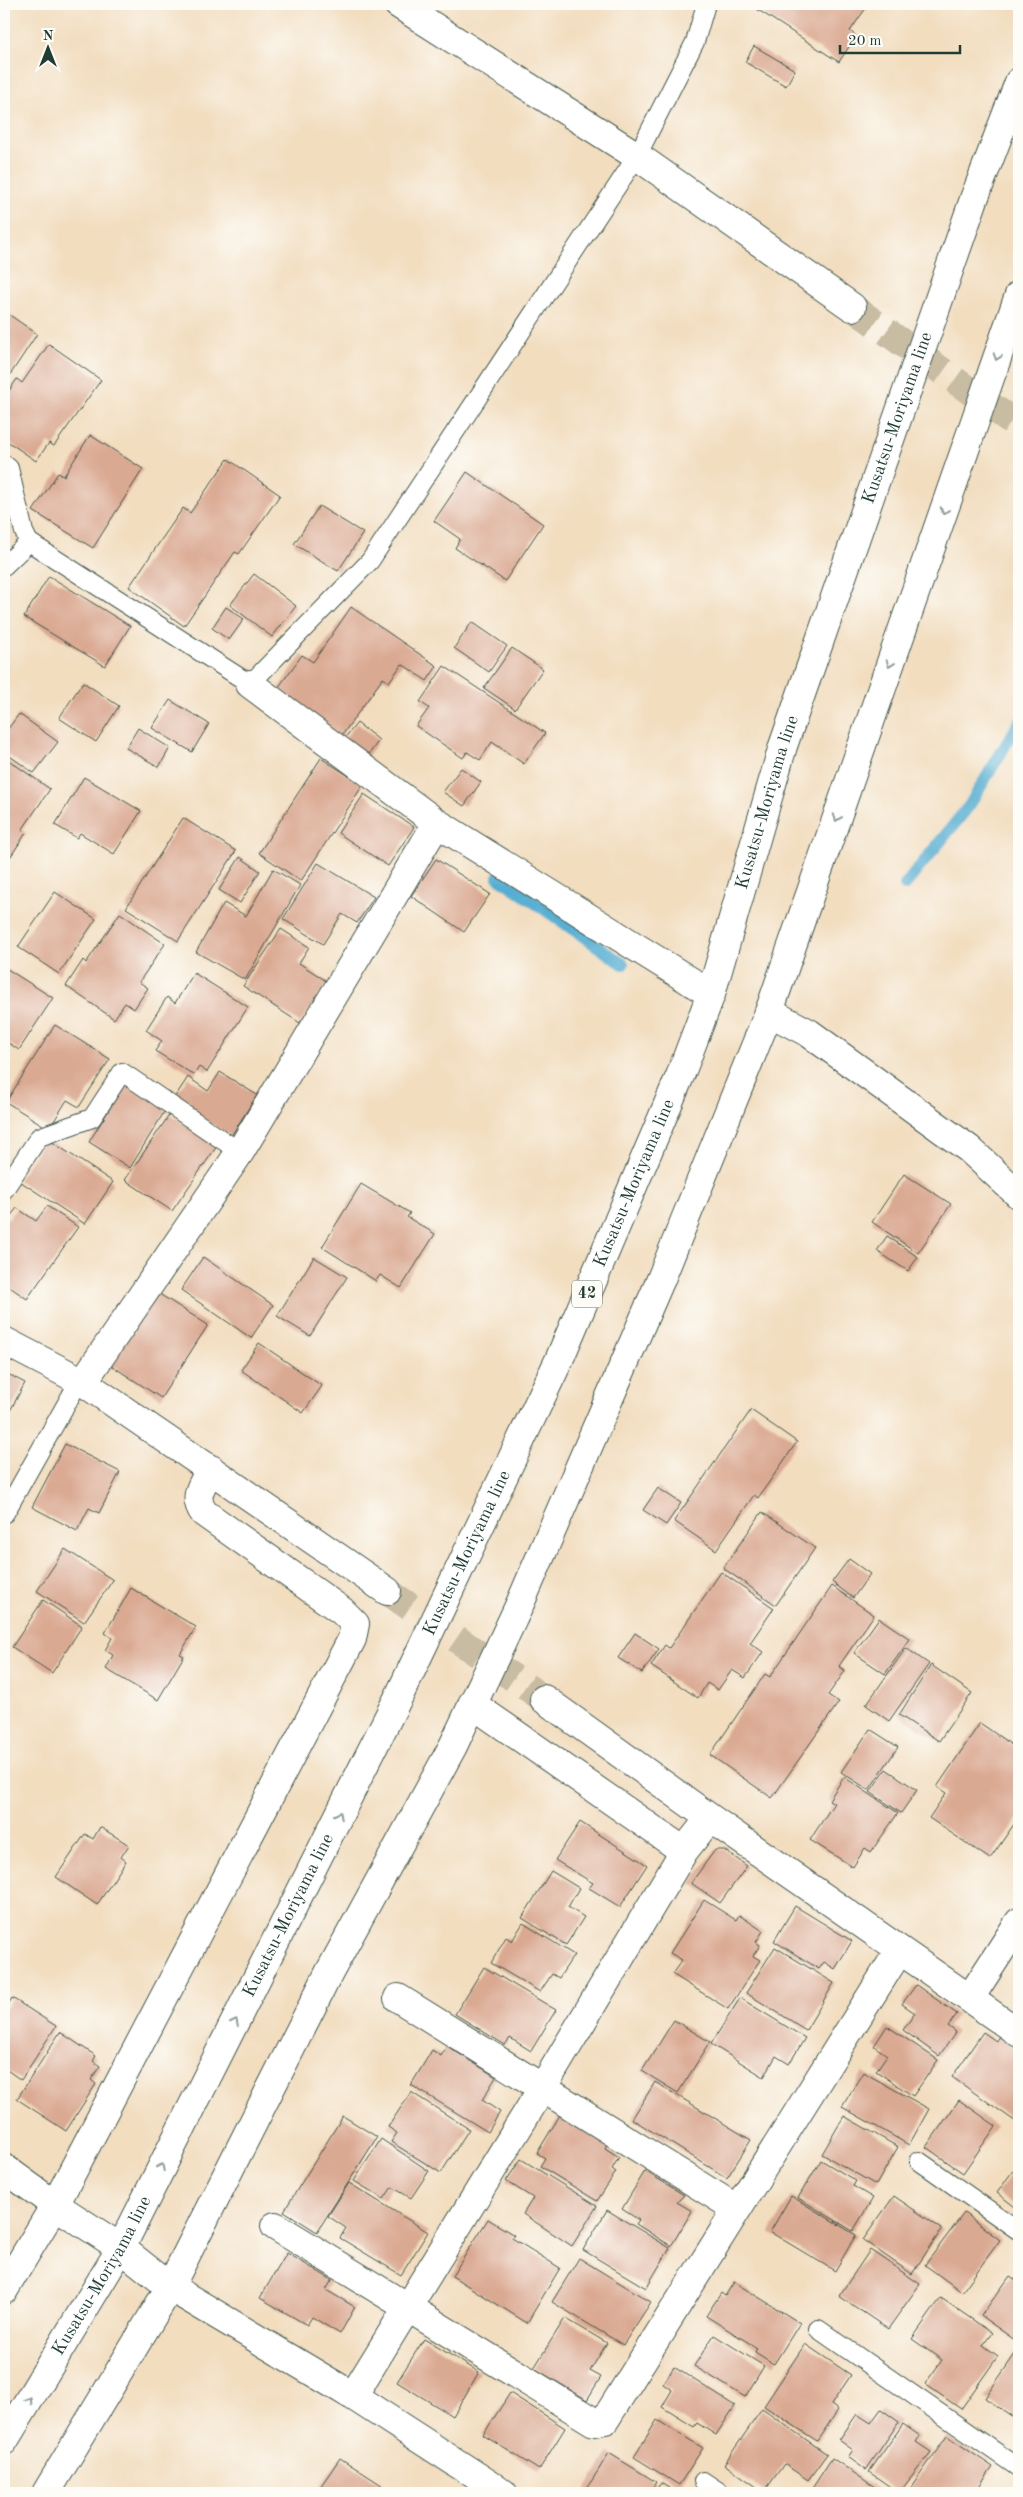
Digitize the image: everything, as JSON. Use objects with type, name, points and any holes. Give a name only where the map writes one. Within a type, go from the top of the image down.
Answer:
[{"type":"street","points":[[398,4],[637,156],[852,307]]},
{"type":"street","name":"Kusatsu-Moriyama line","points":[[4,2441],[121,2248],[399,1696],[559,1360],[680,1076],[711,994],[783,746],[974,199],[1019,82]]},
{"type":"street","points":[[46,2493],[170,2287],[329,1973],[453,1746],[519,1606],[607,1406],[769,1012],[1019,295]]},
{"type":"street","points":[[250,684],[437,823],[711,994]]},
{"type":"street","points":[[83,1382],[240,1152],[437,823]]},
{"type":"street","points":[[769,1012],[808,1033],[969,1149],[1019,1195]]},
{"type":"street","points":[[4,1342],[83,1382],[387,1591]]},
{"type":"street","points":[[4,2290],[55,2205],[352,1639],[355,1624],[342,1611],[204,1513],[198,1504],[198,1492],[211,1469]]},
{"type":"street","points":[[544,1699],[899,1951],[1019,2033]]},
{"type":"street","points":[[472,1704],[684,1851]]},
{"type":"street","points":[[353,2396],[543,2087],[684,1851],[710,1818]]},
{"type":"street","points":[[970,1998],[1019,1922]]},
{"type":"street","points":[[274,2226],[594,2422],[605,2420],[899,1951]]},
{"type":"street","points":[[398,1998],[737,2209]]},
{"type":"street","points":[[4,2168],[55,2205],[121,2248],[170,2287],[353,2396],[503,2493]]},
{"type":"lane","points":[[4,464],[9,468],[24,532],[29,542],[250,684],[370,561],[637,156],[695,42],[706,4]]},
{"type":"lane","points":[[4,566],[29,542]]},
{"type":"lane","points":[[4,1190],[39,1137],[92,1118],[122,1072],[240,1152]]},
{"type":"lane","points":[[5,1513],[73,1392],[83,1382]]},
{"type":"lane","points":[[919,2161],[1019,2231]]},
{"type":"lane","points":[[818,2329],[1019,2468]]},
{"type":"lane","points":[[702,2481],[720,2493]]},
{"type":"building","points":[[753,4],[868,5],[850,31],[856,36],[839,62],[752,6]]},
{"type":"building","points":[[754,46],[795,70],[786,86],[745,62]]},
{"type":"building","points":[[4,311],[37,334],[6,381],[4,379]]},
{"type":"building","points":[[49,344],[101,380],[54,446],[49,443],[36,461],[4,439],[4,398],[17,379],[22,383]]},
{"type":"building","points":[[90,435],[143,469],[93,548],[33,511],[58,473],[64,476]]},
{"type":"building","points":[[228,459],[280,495],[239,554],[235,552],[184,626],[129,587],[183,508],[190,513]]},
{"type":"building","points":[[467,472],[543,524],[505,581],[455,548],[460,539],[434,521]]},
{"type":"building","points":[[319,506],[363,533],[338,571],[294,544]]},
{"type":"building","points":[[254,574],[296,606],[272,637],[230,605]]},
{"type":"building","points":[[49,576],[130,626],[105,666],[24,617]]},
{"type":"building","points":[[226,607],[244,619],[229,640],[212,628]]},
{"type":"building","points":[[351,607],[437,666],[427,681],[402,664],[389,682],[383,678],[340,738],[278,688],[302,655],[313,662]]},
{"type":"building","points":[[472,622],[507,646],[489,672],[454,648]]},
{"type":"building","points":[[512,648],[543,669],[515,709],[484,688]]},
{"type":"building","points":[[444,666],[545,733],[524,764],[492,742],[480,760],[467,752],[463,758],[416,726],[429,708],[420,702]]},
{"type":"building","points":[[83,682],[119,706],[96,742],[59,718]]},
{"type":"building","points":[[170,700],[209,724],[192,752],[152,728]]},
{"type":"building","points":[[19,714],[58,742],[34,773],[4,752],[4,734]]},
{"type":"building","points":[[357,723],[379,740],[367,757],[344,739]]},
{"type":"building","points":[[138,728],[170,748],[159,767],[126,748]]},
{"type":"building","points":[[4,757],[50,789],[22,830],[26,833],[11,856],[4,851]]},
{"type":"building","points":[[321,758],[363,785],[301,881],[259,853]]},
{"type":"building","points":[[461,768],[481,782],[464,806],[443,792]]},
{"type":"building","points":[[84,777],[141,811],[114,854],[80,833],[77,838],[55,825]]},
{"type":"building","points":[[364,794],[414,827],[388,866],[338,833]]},
{"type":"building","points":[[183,818],[236,851],[178,941],[126,908]]},
{"type":"building","points":[[240,857],[260,871],[240,903],[219,890]]},
{"type":"building","points":[[436,859],[490,894],[464,932],[411,896]]},
{"type":"building","points":[[318,863],[374,897],[357,923],[342,914],[323,944],[283,919]]},
{"type":"building","points":[[273,869],[300,885],[245,980],[196,952],[224,903],[246,916]]},
{"type":"building","points":[[55,892],[96,919],[59,974],[18,947]]},
{"type":"building","points":[[120,913],[165,944],[139,982],[148,988],[134,1009],[125,1003],[114,1019],[66,986],[83,960],[86,963]]},
{"type":"building","points":[[281,929],[309,947],[299,963],[328,982],[300,1023],[243,986]]},
{"type":"building","points":[[4,967],[53,998],[19,1050],[4,1040]]},
{"type":"building","points":[[194,973],[248,1007],[207,1072],[199,1067],[194,1075],[155,1051],[162,1041],[146,1030],[167,997],[175,1003]]},
{"type":"building","points":[[55,1025],[110,1059],[79,1107],[67,1100],[49,1129],[6,1102]]},
{"type":"building","points":[[220,1072],[257,1095],[231,1136],[173,1100],[188,1077],[208,1091]]},
{"type":"building","points":[[125,1084],[166,1109],[130,1168],[89,1142]]},
{"type":"building","points":[[170,1114],[217,1146],[172,1211],[125,1180]]},
{"type":"building","points":[[46,1138],[113,1182],[85,1224],[18,1180]]},
{"type":"building","points":[[904,1174],[951,1204],[918,1253],[872,1222]]},
{"type":"building","points":[[361,1184],[410,1213],[407,1217],[435,1234],[401,1288],[380,1275],[376,1281],[322,1247]]},
{"type":"building","points":[[47,1206],[78,1227],[27,1299],[4,1283],[4,1216],[8,1219],[17,1208],[36,1221]]},
{"type":"building","points":[[887,1236],[918,1257],[908,1271],[877,1251]]},
{"type":"building","points":[[203,1257],[273,1305],[251,1338],[181,1290]]},
{"type":"building","points":[[314,1257],[347,1277],[310,1336],[277,1316]]},
{"type":"building","points":[[153,1290],[208,1325],[161,1398],[106,1362]]},
{"type":"building","points":[[259,1343],[322,1386],[303,1413],[241,1370]]},
{"type":"building","points":[[4,1372],[25,1383],[4,1422]]},
{"type":"building","points":[[751,1410],[797,1442],[758,1498],[754,1495],[716,1550],[674,1521]]},
{"type":"building","points":[[65,1444],[120,1472],[99,1513],[89,1508],[77,1531],[32,1507]]},
{"type":"building","points":[[658,1488],[681,1503],[666,1525],[643,1510]]},
{"type":"building","points":[[762,1512],[815,1548],[776,1605],[723,1568]]},
{"type":"building","points":[[65,1549],[113,1580],[84,1622],[37,1591]]},
{"type":"building","points":[[849,1559],[870,1574],[853,1598],[832,1582]]},
{"type":"building","points":[[721,1572],[774,1608],[750,1643],[763,1652],[745,1678],[732,1670],[718,1690],[707,1683],[698,1698],[651,1666],[665,1645],[669,1648]]},
{"type":"building","points":[[832,1586],[874,1615],[839,1666],[845,1671],[828,1695],[839,1702],[772,1798],[710,1755],[765,1674],[770,1677]]},
{"type":"building","points":[[131,1588],[196,1627],[180,1654],[184,1656],[158,1700],[106,1669],[113,1655],[105,1650],[112,1638],[105,1633]]},
{"type":"building","points":[[43,1600],[82,1626],[52,1673],[12,1647]]},
{"type":"building","points":[[879,1618],[910,1639],[885,1674],[854,1653]]},
{"type":"building","points":[[635,1633],[659,1649],[642,1673],[618,1658]]},
{"type":"building","points":[[906,1648],[929,1664],[889,1721],[866,1705]]},
{"type":"building","points":[[931,1665],[972,1693],[939,1741],[899,1715]]},
{"type":"building","points":[[980,1723],[1019,1750],[1019,1817],[990,1859],[929,1818],[946,1793],[937,1787]]},
{"type":"building","points":[[870,1729],[898,1747],[869,1790],[841,1772]]},
{"type":"building","points":[[886,1769],[917,1790],[901,1813],[870,1792]]},
{"type":"building","points":[[844,1777],[898,1813],[871,1852],[865,1848],[853,1867],[810,1840],[834,1803],[829,1800]]},
{"type":"building","points":[[580,1822],[647,1865],[620,1907],[589,1888],[593,1883],[555,1860]]},
{"type":"building","points":[[100,1827],[129,1845],[121,1857],[126,1861],[97,1905],[56,1877],[85,1834],[93,1839]]},
{"type":"building","points":[[715,1850],[724,1850],[747,1866],[720,1903],[691,1883]]},
{"type":"building","points":[[551,1871],[579,1888],[568,1907],[584,1917],[566,1945],[522,1918]]},
{"type":"building","points":[[704,1900],[736,1920],[739,1915],[763,1931],[756,1942],[760,1945],[753,1956],[760,1960],[728,2009],[672,1974],[682,1960],[670,1953]]},
{"type":"building","points":[[795,1906],[852,1941],[835,1969],[824,1962],[819,1969],[774,1941]]},
{"type":"building","points":[[523,1923],[574,1955],[559,1978],[552,1974],[540,1992],[491,1963],[506,1937],[512,1941]]},
{"type":"building","points":[[775,1947],[834,1983],[806,2030],[746,1993]]},
{"type":"building","points":[[484,1967],[556,2010],[531,2051],[510,2038],[505,2045],[455,2014]]},
{"type":"building","points":[[916,1985],[957,2014],[948,2026],[956,2032],[939,2056],[903,2030],[915,2013],[902,2004]]},
{"type":"building","points":[[12,1998],[56,2026],[21,2080],[4,2068],[4,2011]]},
{"type":"building","points":[[740,1998],[805,2038],[789,2064],[776,2056],[764,2077],[711,2044]]},
{"type":"building","points":[[674,2020],[710,2042],[678,2093],[642,2071]]},
{"type":"building","points":[[887,2026],[938,2060],[913,2096],[876,2071],[887,2055],[874,2046]]},
{"type":"building","points":[[60,2032],[96,2056],[93,2061],[100,2066],[91,2080],[96,2084],[66,2131],[17,2099]]},
{"type":"building","points":[[983,2032],[996,2041],[999,2036],[1019,2050],[1019,2124],[952,2077]]},
{"type":"building","points":[[447,2046],[496,2077],[482,2100],[500,2112],[488,2132],[411,2085],[432,2050],[441,2056]]},
{"type":"building","points":[[863,2072],[929,2109],[909,2145],[842,2107]]},
{"type":"building","points":[[655,2082],[751,2140],[727,2178],[632,2119]]},
{"type":"building","points":[[411,2092],[469,2129],[441,2173],[391,2142],[397,2133],[388,2127]]},
{"type":"building","points":[[959,2100],[996,2126],[963,2173],[926,2147]]},
{"type":"building","points":[[560,2115],[607,2144],[605,2148],[619,2157],[612,2169],[616,2172],[597,2201],[540,2166],[545,2158],[537,2153]]},
{"type":"building","points":[[343,2116],[377,2137],[317,2232],[284,2211]]},
{"type":"building","points":[[844,2116],[898,2147],[876,2185],[822,2154]]},
{"type":"building","points":[[381,2139],[429,2171],[411,2198],[392,2187],[384,2199],[354,2181]]},
{"type":"building","points":[[521,2159],[597,2206],[572,2246],[523,2214],[533,2198],[506,2181]]},
{"type":"building","points":[[821,2160],[856,2181],[853,2186],[873,2198],[853,2231],[798,2198]]},
{"type":"building","points":[[1019,2162],[1019,2210],[997,2193]]},
{"type":"building","points":[[645,2171],[684,2195],[677,2202],[692,2211],[671,2246],[636,2224],[639,2220],[622,2209]]},
{"type":"building","points":[[349,2183],[428,2232],[401,2275],[340,2238],[346,2228],[328,2216]]},
{"type":"building","points":[[791,2196],[856,2235],[835,2271],[770,2232]]},
{"type":"building","points":[[894,2196],[942,2229],[912,2274],[863,2240]]},
{"type":"building","points":[[607,2210],[670,2248],[646,2288],[583,2250]]},
{"type":"building","points":[[964,2213],[1000,2240],[962,2292],[925,2265]]},
{"type":"building","points":[[488,2219],[514,2235],[512,2238],[560,2268],[527,2323],[452,2276]]},
{"type":"building","points":[[870,2250],[920,2284],[888,2329],[839,2296]]},
{"type":"building","points":[[287,2253],[332,2280],[326,2290],[355,2307],[340,2334],[312,2317],[307,2325],[260,2298]]},
{"type":"building","points":[[579,2258],[651,2302],[623,2345],[552,2302]]},
{"type":"building","points":[[1010,2276],[1019,2282],[1019,2343],[981,2316]]},
{"type":"building","points":[[734,2282],[800,2323],[774,2364],[755,2352],[757,2348],[706,2316],[721,2293],[725,2296]]},
{"type":"building","points":[[941,2298],[992,2333],[983,2345],[998,2356],[961,2409],[925,2384],[942,2360],[912,2339]]},
{"type":"building","points":[[565,2318],[607,2343],[590,2371],[601,2377],[587,2400],[534,2368]]},
{"type":"building","points":[[714,2335],[764,2366],[745,2397],[694,2366]]},
{"type":"building","points":[[424,2339],[479,2372],[453,2416],[397,2382]]},
{"type":"building","points":[[805,2344],[851,2375],[831,2405],[838,2410],[817,2441],[764,2406]]},
{"type":"building","points":[[1015,2354],[1019,2357],[1019,2421],[985,2398]]},
{"type":"building","points":[[674,2367],[735,2406],[716,2435],[697,2423],[694,2427],[662,2407],[672,2390],[663,2384]]},
{"type":"building","points":[[510,2393],[565,2428],[539,2470],[483,2435]]},
{"type":"building","points":[[762,2409],[827,2454],[808,2480],[784,2464],[764,2492],[724,2464]]},
{"type":"building","points":[[881,2409],[899,2422],[866,2470],[848,2457],[853,2450],[839,2440],[857,2414],[871,2423]]},
{"type":"building","points":[[657,2420],[703,2448],[679,2485],[634,2457]]},
{"type":"building","points":[[903,2424],[920,2436],[916,2442],[931,2452],[899,2493],[869,2472]]},
{"type":"building","points":[[947,2436],[993,2467],[975,2493],[917,2493],[910,2489]]},
{"type":"building","points":[[609,2453],[656,2482],[649,2493],[584,2493]]},
{"type":"building","points":[[340,2458],[394,2493],[316,2493]]},
{"type":"building","points":[[832,2458],[882,2492],[809,2493]]},
{"type":"building","points":[[661,2483],[677,2493],[654,2493]]},
{"type":"waterway","points":[[905,885],[969,806],[1019,723]]},
{"type":"waterway","points":[[498,877],[623,964]]},
{"type":"tunnel","points":[[852,307],[1019,426]]},
{"type":"tunnel","points":[[387,1591],[544,1699]]}]
